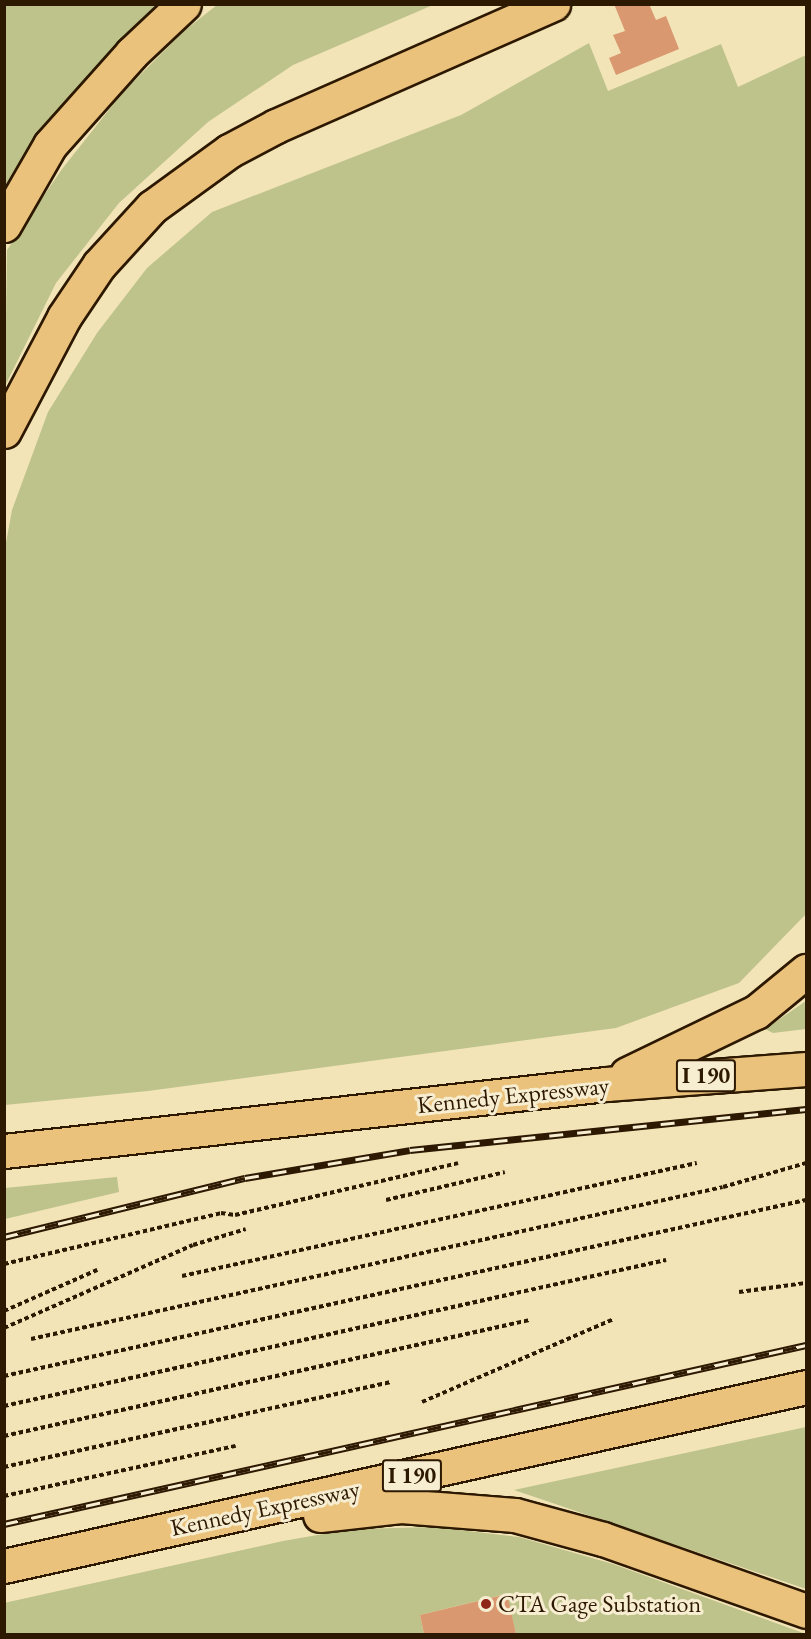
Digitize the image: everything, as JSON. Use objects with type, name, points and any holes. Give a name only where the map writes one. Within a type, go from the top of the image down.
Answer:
[{"type":"highway","points":[[4,225],[50,145],[132,53],[183,4]]},
{"type":"highway","points":[[4,431],[63,317],[99,265],[152,207],[229,152],[276,126],[553,4]]},
{"type":"highway","points":[[606,1084],[756,1012],[807,971]]},
{"type":"highway","name":"Kennedy Expressway","points":[[4,1151],[606,1084],[807,1069]]},
{"type":"highway","name":"Kennedy Expressway","points":[[11,1565],[807,1387]]},
{"type":"highway","points":[[11,1565],[112,1561],[325,1514],[402,1506],[515,1515],[603,1539],[807,1611]]},
{"type":"path","points":[[182,1276],[697,1162]]},
{"type":"path","points":[[4,1264],[220,1212],[236,1215],[458,1163]]},
{"type":"path","points":[[31,1339],[723,1187],[807,1163]]},
{"type":"path","points":[[386,1200],[505,1172]]},
{"type":"path","points":[[4,1376],[807,1200]]},
{"type":"path","points":[[4,1328],[193,1245],[246,1229]]},
{"type":"path","points":[[4,1406],[666,1260]]},
{"type":"path","points":[[4,1311],[97,1270]]},
{"type":"path","points":[[739,1292],[807,1282]]},
{"type":"path","points":[[422,1402],[614,1319]]},
{"type":"path","points":[[4,1436],[530,1320]]},
{"type":"path","points":[[4,1467],[390,1382]]},
{"type":"path","points":[[4,1496],[236,1446]]},
{"type":"green space","points":[[5,5],[162,5],[5,196]]},
{"type":"green space","points":[[217,5],[433,5],[293,65],[208,122],[119,203],[56,283],[5,386],[7,250],[62,169],[123,92],[184,31]]},
{"type":"green space","points":[[589,43],[608,91],[721,44],[738,87],[806,55],[806,914],[739,983],[616,1028],[148,1091],[5,1105],[5,548],[12,510],[48,412],[97,333],[147,268],[212,212],[461,115]]},
{"type":"green space","points":[[806,1001],[806,1029],[773,1033],[765,1029]]},
{"type":"green space","points":[[117,1177],[119,1192],[5,1219],[5,1188]]},
{"type":"green space","points":[[806,1427],[806,1589],[514,1490]]},
{"type":"green space","points":[[435,1527],[519,1537],[613,1564],[806,1634],[516,1634],[506,1594],[420,1615],[424,1634],[5,1634],[4,1603],[283,1541],[352,1529]]},
{"type":"building","points":[[614,4],[649,4],[656,20],[666,16],[679,49],[616,75],[609,58],[621,53],[613,35],[625,31]]},
{"type":"building","name":"CTA Gage Substation","points":[[507,1594],[516,1634],[424,1634],[420,1615]]},
{"type":"railway","points":[[4,1237],[245,1178],[410,1150],[806,1109]]},
{"type":"railway","points":[[4,1524],[806,1345]]},
{"type":"place","name":"CTA Gage Substation","points":[[486,1604]]}]
